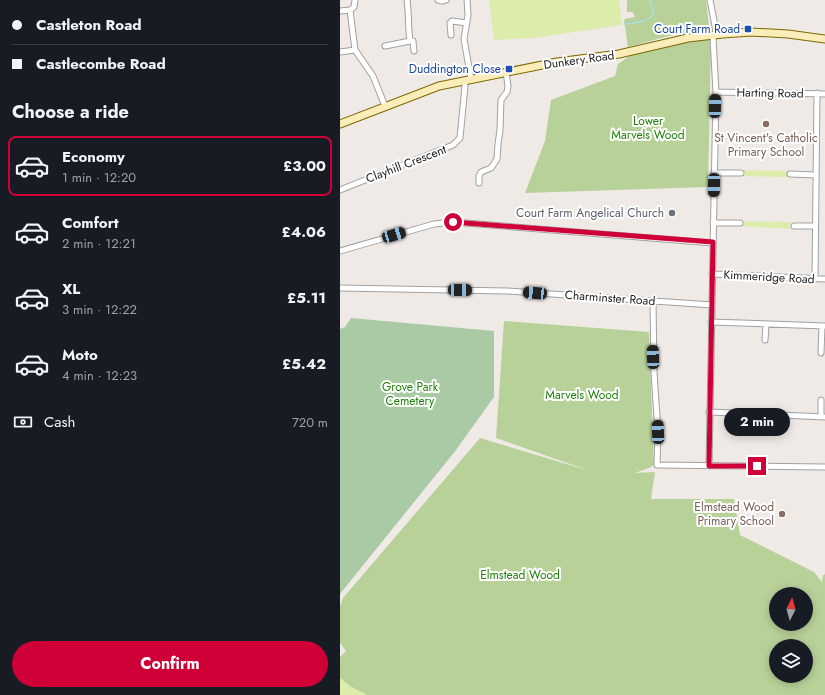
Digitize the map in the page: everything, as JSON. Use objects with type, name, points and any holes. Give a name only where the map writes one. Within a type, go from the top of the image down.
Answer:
[{"type":"street","points":[[340,11],[350,10],[354,7],[355,0]]},
{"type":"street","points":[[408,0],[408,29],[413,41],[414,51]]},
{"type":"street","points":[[438,0],[446,0]]},
{"type":"street","name":"Clayhill Crescent","points":[[340,190],[453,145],[460,138],[465,86],[468,80],[464,39],[468,16],[467,0]]},
{"type":"street","points":[[709,466],[716,92],[713,38],[716,32],[710,0]]},
{"type":"street","points":[[350,10],[355,50],[373,76],[385,106]]},
{"type":"street","points":[[451,35],[450,23],[452,21],[467,22]]},
{"type":"street","name":"Dunkery Road","points":[[340,124],[439,86],[557,62],[619,54],[682,39],[715,34],[766,33],[825,39]]},
{"type":"street","points":[[385,46],[413,41]]},
{"type":"street","points":[[340,52],[355,50]]},
{"type":"street","points":[[479,183],[479,176],[481,172],[491,168],[497,159],[501,103],[502,97],[507,92],[508,86],[506,72]]},
{"type":"street","name":"Harting Road","points":[[716,92],[825,94]]},
{"type":"street","points":[[815,279],[817,94]]},
{"type":"street","points":[[714,173],[741,173]]},
{"type":"street","points":[[790,174],[816,175]]},
{"type":"street","points":[[340,251],[434,224],[453,222],[713,242]]},
{"type":"street","points":[[713,223],[740,223]]},
{"type":"street","points":[[794,226],[815,226]]},
{"type":"street","name":"Kimmeridge Road","points":[[712,274],[825,279]]},
{"type":"street","name":"Charminster Road","points":[[340,288],[507,291],[712,305]]},
{"type":"street","points":[[653,301],[654,372],[658,432],[657,465],[825,467]]},
{"type":"street","points":[[711,322],[823,326],[821,353]]},
{"type":"street","points":[[765,340],[766,324]]},
{"type":"street","points":[[710,412],[823,417],[821,400]]},
{"type":"green space","points":[[489,0],[619,0],[622,25],[534,38],[494,40]]},
{"type":"green space","points":[[627,0],[706,0],[709,26],[706,29],[669,36],[628,47],[624,20],[635,16],[632,12],[627,12]]},
{"type":"green space","name":"Lower Marvels Wood","points":[[707,38],[711,39],[708,187],[525,193],[545,141],[551,100],[615,76],[618,64],[628,57],[631,52]]},
{"type":"green space","points":[[741,170],[790,171],[790,177],[741,176]]},
{"type":"green space","points":[[740,221],[790,222],[789,229],[740,226]]},
{"type":"green space","name":"Grove Park Cemetery","points":[[351,318],[494,331],[494,397],[456,450],[340,594],[340,329],[345,327]]},
{"type":"green space","name":"Elmstead Wood","points":[[504,321],[649,332],[654,465],[635,473],[655,472],[651,499],[734,499],[740,535],[814,572],[822,582],[823,575],[825,574],[825,695],[367,695],[350,686],[340,678],[340,657],[346,651],[340,643],[340,606],[343,598],[480,438],[590,471],[496,438]]},
{"type":"green space","points":[[340,678],[350,686],[367,695],[340,695]]},
{"type":"waterway","points":[[624,24],[641,22],[652,16],[653,9],[650,0]]},
{"type":"place","name":"Court Farm Road","points":[[748,29]]},
{"type":"place","name":"Duddington Close","points":[[509,69]]},
{"type":"place","name":"St Vincent's Catholic Primary School","points":[[766,124]]},
{"type":"place","name":"Court Farm Angelical Church","points":[[672,213]]},
{"type":"place","name":"Elmstead Wood Primary School","points":[[782,514]]},
{"type":"route","points":[[453,222],[713,242],[709,466],[757,466]]},
{"type":"park label","name":"Marvels Wood","points":[[582,395]]}]
